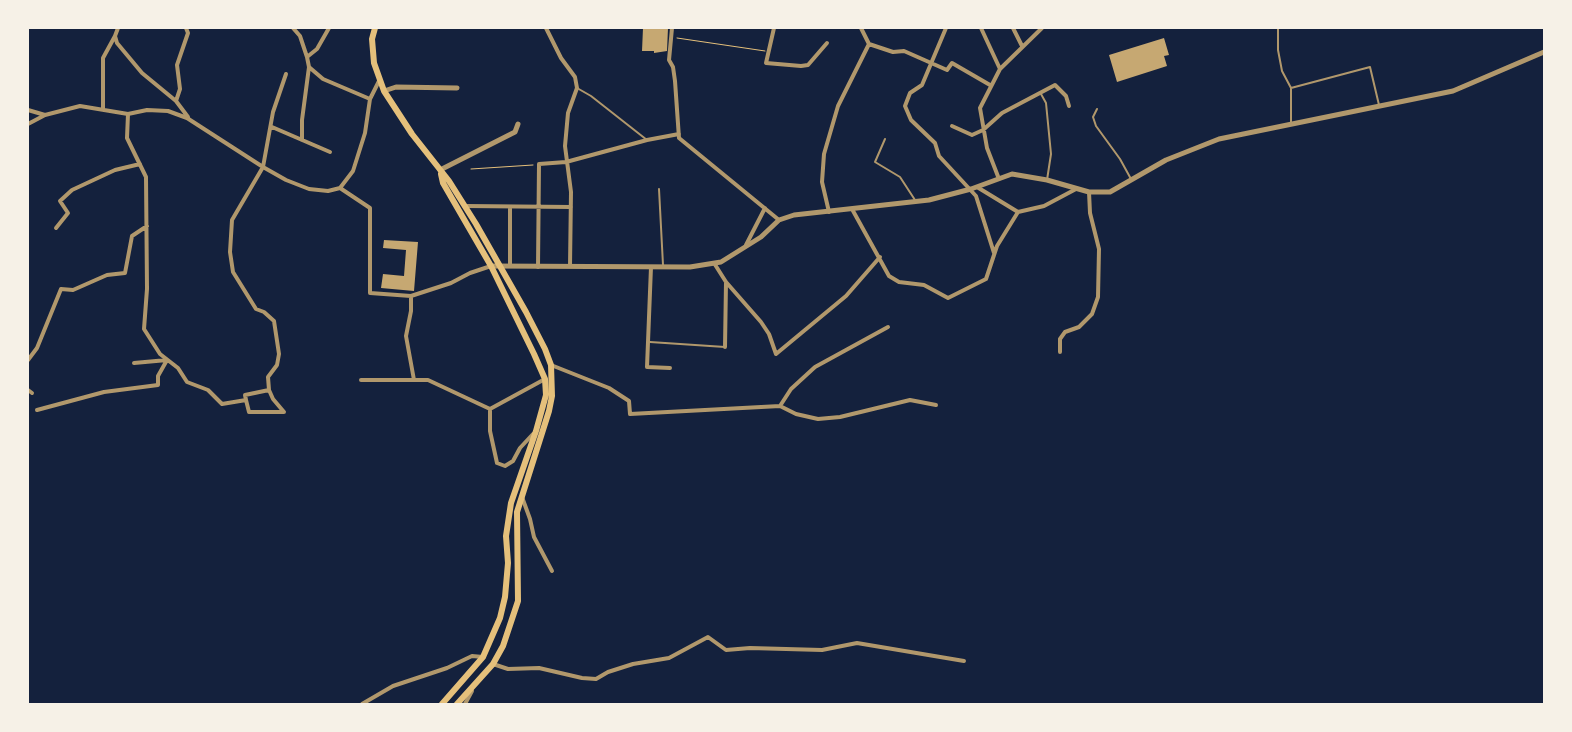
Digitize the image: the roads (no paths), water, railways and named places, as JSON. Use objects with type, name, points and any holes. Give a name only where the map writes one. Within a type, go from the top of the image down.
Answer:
[{"type":"main road","points":[[375,28],[372,39],[374,63],[384,91],[412,134],[465,206],[500,265],[545,349],[551,365],[552,396],[512,503],[506,536],[505,597],[500,618],[483,657],[442,704]]},
{"type":"main road","points":[[440,170],[443,183],[491,266],[534,354],[545,379],[546,395],[517,512],[518,601],[503,646],[493,664],[457,704]]},
{"type":"main road","points":[[534,354],[545,349]]},
{"type":"main road","points":[[483,657],[493,664]]},
{"type":"street","points":[[103,109],[103,58],[118,28]]},
{"type":"street","points":[[176,101],[180,88],[177,65],[188,33],[186,28]]},
{"type":"street","points":[[293,28],[300,36],[309,67],[304,94],[302,140]]},
{"type":"street","points":[[307,57],[317,49],[329,28]]},
{"type":"street","points":[[546,28],[561,58],[575,77],[577,88],[568,113],[565,146],[571,207],[570,266]]},
{"type":"street","points":[[672,28],[669,60],[673,67],[675,81],[679,138],[779,220]]},
{"type":"street","points":[[774,28],[766,63],[801,66],[808,64],[827,43]]},
{"type":"street","points":[[861,28],[869,44],[893,52],[904,51],[948,70],[952,63],[990,85]]},
{"type":"street","points":[[946,28],[922,85],[910,93],[905,106],[911,120],[935,144],[940,156],[976,196],[994,253]]},
{"type":"street","points":[[981,28],[1000,69]]},
{"type":"street","points":[[1013,28],[1022,46]]},
{"type":"street","points":[[999,179],[982,130],[980,108],[990,85],[1000,69],[1042,28]]},
{"type":"street","points":[[115,36],[117,43],[142,73],[176,101],[189,119]]},
{"type":"street","points":[[829,212],[822,182],[824,154],[838,106],[869,44]]},
{"type":"street","points":[[340,188],[370,208],[370,293],[411,296],[451,283],[470,273],[500,265],[538,267],[690,267],[714,263],[744,249],[779,220],[794,215],[916,202],[971,190],[1012,174],[1047,180],[1089,192],[1110,192],[1166,160],[1219,139],[1453,91],[1544,52]]},
{"type":"street","points":[[309,67],[323,79],[370,99]]},
{"type":"street","points":[[269,390],[245,395],[248,412],[284,412],[272,399],[269,390],[268,377],[277,365],[279,354],[274,321],[264,312],[256,309],[245,293],[233,272],[230,252],[232,220],[263,167],[272,127],[273,112],[286,74]]},
{"type":"street","points":[[28,124],[45,115],[80,106],[128,114],[148,110],[168,111],[189,119],[263,167],[309,189],[328,191],[340,188],[357,164],[370,99],[380,79]]},
{"type":"street","points":[[952,126],[972,136],[1002,113],[1055,84],[1066,96],[1069,106]]},
{"type":"street","points":[[384,91],[396,87],[457,88]]},
{"type":"street","points":[[28,110],[45,115]]},
{"type":"street","points":[[128,114],[127,138],[146,177],[148,290],[144,329],[152,345],[178,368],[187,382],[208,390],[222,404],[246,400]]},
{"type":"street","points":[[440,170],[515,132],[518,124]]},
{"type":"street","points":[[272,127],[330,152]]},
{"type":"street","points":[[538,267],[539,164],[566,162],[648,140],[679,134]]},
{"type":"street","points":[[56,228],[68,212],[60,201],[72,190],[115,170],[140,164]]},
{"type":"street","points":[[977,187],[1018,212],[1044,206],[1076,189]]},
{"type":"street","points":[[1060,352],[1060,339],[1065,332],[1079,327],[1092,314],[1098,297],[1099,249],[1090,213],[1089,192]]},
{"type":"street","points":[[465,206],[510,208],[571,207]]},
{"type":"street","points":[[510,208],[510,265]]},
{"type":"street","points":[[744,249],[753,235],[765,208]]},
{"type":"street","points":[[852,209],[889,276],[899,282],[924,285],[948,298],[986,279],[991,268],[994,253],[1018,212]]},
{"type":"street","points":[[28,360],[37,348],[62,289],[73,290],[107,275],[125,273],[132,236],[147,226]]},
{"type":"street","points":[[714,263],[726,282],[761,322],[769,334],[776,354],[846,296],[880,257]]},
{"type":"street","points":[[651,267],[650,342],[647,367],[670,368]]},
{"type":"street","points":[[725,347],[726,282]]},
{"type":"street","points":[[411,296],[411,311],[406,336],[414,380]]},
{"type":"street","points":[[780,406],[791,389],[815,367],[888,327]]},
{"type":"street","points":[[134,363],[167,360]]},
{"type":"street","points":[[37,410],[104,392],[158,385],[158,376],[167,360]]},
{"type":"street","points":[[551,365],[610,388],[629,401],[630,414],[780,406],[796,414],[818,419],[840,417],[910,400],[936,405]]},
{"type":"street","points":[[490,409],[545,379]]},
{"type":"street","points":[[361,380],[428,380],[490,409]]},
{"type":"street","points":[[28,390],[32,393]]},
{"type":"street","points":[[490,409],[490,431],[497,463],[505,466],[513,461],[520,448],[539,428]]},
{"type":"street","points":[[522,497],[534,537],[552,571]]},
{"type":"street","points":[[493,664],[508,669],[539,668],[582,678],[596,679],[608,672],[633,664],[668,658],[708,637],[726,650],[758,648],[822,650],[857,643],[964,660]]},
{"type":"street","points":[[362,704],[393,686],[447,668],[472,656],[483,657]]},
{"type":"street","points":[[465,704],[472,689]]},
{"type":"lane","points":[[1278,28],[1278,50],[1282,72],[1291,88],[1291,124]]},
{"type":"lane","points":[[1291,88],[1370,67],[1379,105]]},
{"type":"lane","points":[[577,88],[592,96],[648,140]]},
{"type":"lane","points":[[1040,92],[1046,103],[1051,154],[1047,180]]},
{"type":"lane","points":[[1097,108],[1093,117],[1096,126],[1120,159],[1132,181]]},
{"type":"lane","points":[[885,138],[875,162],[900,177],[910,189],[916,202]]},
{"type":"lane","points":[[659,189],[663,267]]},
{"type":"lane","points":[[650,342],[725,347]]}]
